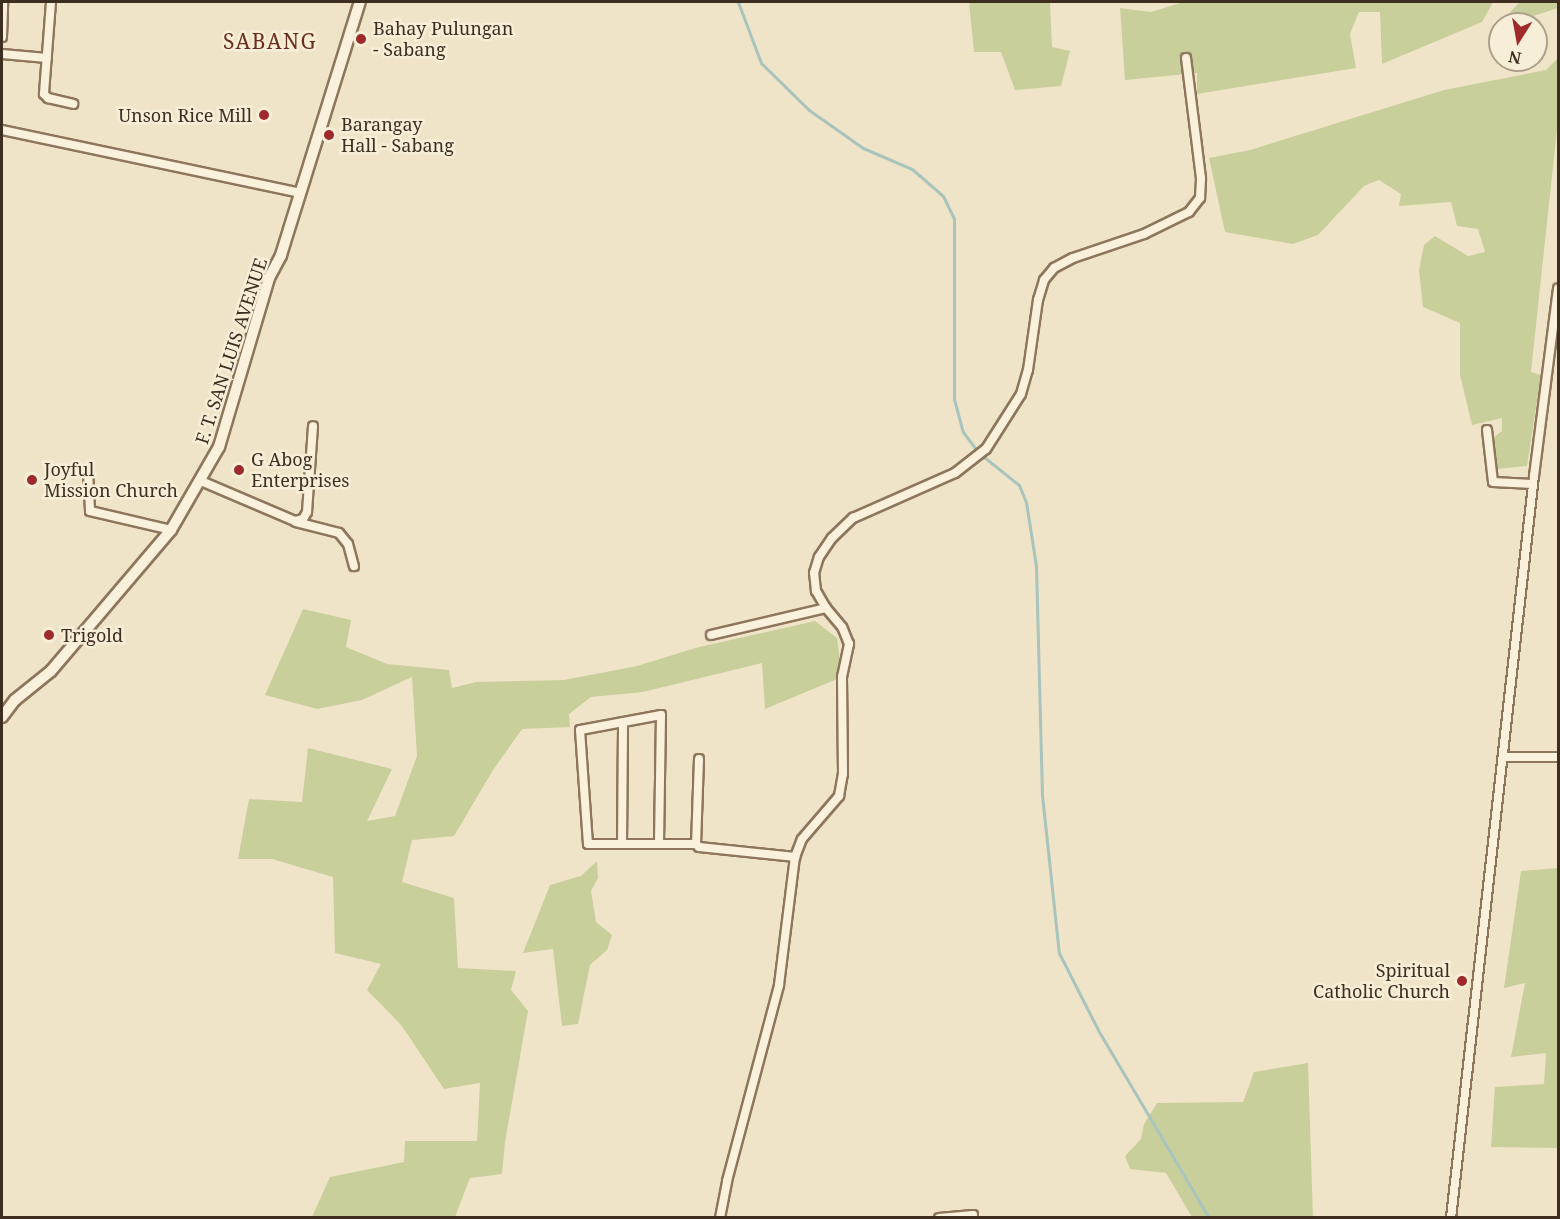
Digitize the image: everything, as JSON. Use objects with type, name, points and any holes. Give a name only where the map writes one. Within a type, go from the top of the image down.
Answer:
[{"type":"main road","name":"F. T. SAN LUIS AVENUE","points":[[2,717],[15,700],[51,671],[171,530],[219,447],[269,278],[280,255],[360,2]]},
{"type":"street","points":[[2,37],[3,2]]},
{"type":"street","points":[[51,2],[44,94],[48,99],[73,104]]},
{"type":"street","points":[[2,54],[47,58]]},
{"type":"street","points":[[720,1218],[779,985],[795,857],[802,839],[839,796],[843,774],[842,677],[849,644],[842,627],[826,608],[816,591],[814,573],[819,557],[832,538],[853,518],[955,473],[986,449],[1021,394],[1028,370],[1038,300],[1044,280],[1054,268],[1073,258],[1144,234],[1189,212],[1200,198],[1201,178],[1186,58]]},
{"type":"street","points":[[2,130],[300,193]]},
{"type":"street","points":[[1451,1218],[1533,484],[1558,289]]},
{"type":"street","points":[[295,521],[303,519],[307,512],[313,426]]},
{"type":"street","points":[[1487,430],[1493,482],[1533,484]]},
{"type":"street","points":[[88,471],[90,511],[171,530]]},
{"type":"street","points":[[201,481],[295,521],[339,533],[348,544],[354,566]]},
{"type":"street","points":[[711,635],[826,608]]},
{"type":"street","points":[[659,843],[661,715],[580,730],[588,844],[696,844],[699,847],[795,857]]},
{"type":"street","points":[[622,843],[623,722]]},
{"type":"street","points":[[1504,757],[1558,757]]},
{"type":"street","points":[[696,844],[699,759]]},
{"type":"street","points":[[939,1218],[973,1216]]},
{"type":"green space","points":[[969,2],[1050,2],[1052,47],[1070,51],[1061,86],[1015,90],[1001,52],[974,52]]},
{"type":"green space","points":[[1183,2],[1493,2],[1482,22],[1382,64],[1380,12],[1359,12],[1350,34],[1356,68],[1197,94],[1197,73],[1125,80],[1120,8],[1151,12]]},
{"type":"green space","points":[[1520,2],[1558,2],[1558,8],[1546,12],[1510,12]]},
{"type":"green space","points":[[1558,58],[1558,120],[1531,372],[1541,375],[1527,466],[1497,469],[1494,437],[1502,431],[1502,418],[1472,425],[1460,375],[1460,323],[1423,307],[1419,270],[1424,245],[1435,236],[1468,256],[1485,252],[1478,229],[1457,226],[1451,202],[1399,206],[1401,194],[1379,180],[1364,186],[1318,235],[1293,244],[1225,232],[1209,158],[1250,150],[1444,90],[1536,72],[1548,72],[1548,68]]},
{"type":"green space","points":[[303,609],[351,620],[346,647],[387,664],[449,670],[452,688],[476,682],[564,680],[637,666],[699,647],[815,621],[837,638],[842,677],[765,709],[762,663],[643,692],[591,697],[569,714],[570,727],[522,729],[493,770],[454,836],[412,840],[402,882],[454,898],[458,968],[516,971],[511,990],[528,1011],[505,1142],[502,1174],[470,1178],[455,1217],[312,1217],[330,1177],[404,1162],[405,1141],[477,1141],[480,1083],[444,1089],[402,1026],[367,990],[381,964],[335,953],[333,877],[272,859],[238,859],[249,799],[302,802],[308,748],[392,769],[367,821],[395,816],[417,756],[412,677],[362,700],[317,709],[265,695]]},
{"type":"green space","points":[[597,861],[598,878],[591,891],[596,922],[612,935],[607,950],[590,965],[578,1024],[562,1026],[553,949],[523,953],[550,885],[581,876]]},
{"type":"green space","points":[[1558,868],[1558,1148],[1491,1147],[1495,1087],[1544,1084],[1546,1053],[1511,1057],[1525,983],[1504,988],[1521,871]]},
{"type":"green space","points":[[1308,1063],[1313,1217],[1192,1217],[1166,1173],[1130,1169],[1125,1156],[1141,1139],[1144,1124],[1157,1103],[1243,1102],[1254,1072]]},
{"type":"waterway","points":[[738,2],[761,63],[809,110],[863,148],[912,169],[943,196],[954,219],[954,399],[963,432],[979,453],[1019,485],[1026,502],[1036,566],[1042,795],[1059,953],[1098,1030],[1209,1218]]},
{"type":"place","name":"Bahay Pulungan - Sabang","points":[[361,39]]},
{"type":"place","name":"Unson Rice Mill","points":[[264,115]]},
{"type":"place","name":"Barangay Hall - Sabang","points":[[329,135]]},
{"type":"place","name":"G Abog Enterprises","points":[[239,470]]},
{"type":"place","name":"Joyful Mission Church","points":[[32,480]]},
{"type":"place","name":"Trigold","points":[[49,635]]},
{"type":"place","name":"Spiritual Catholic Church","points":[[1462,981]]},
{"type":"district","name":"SABANG","points":[[270,41]]}]
